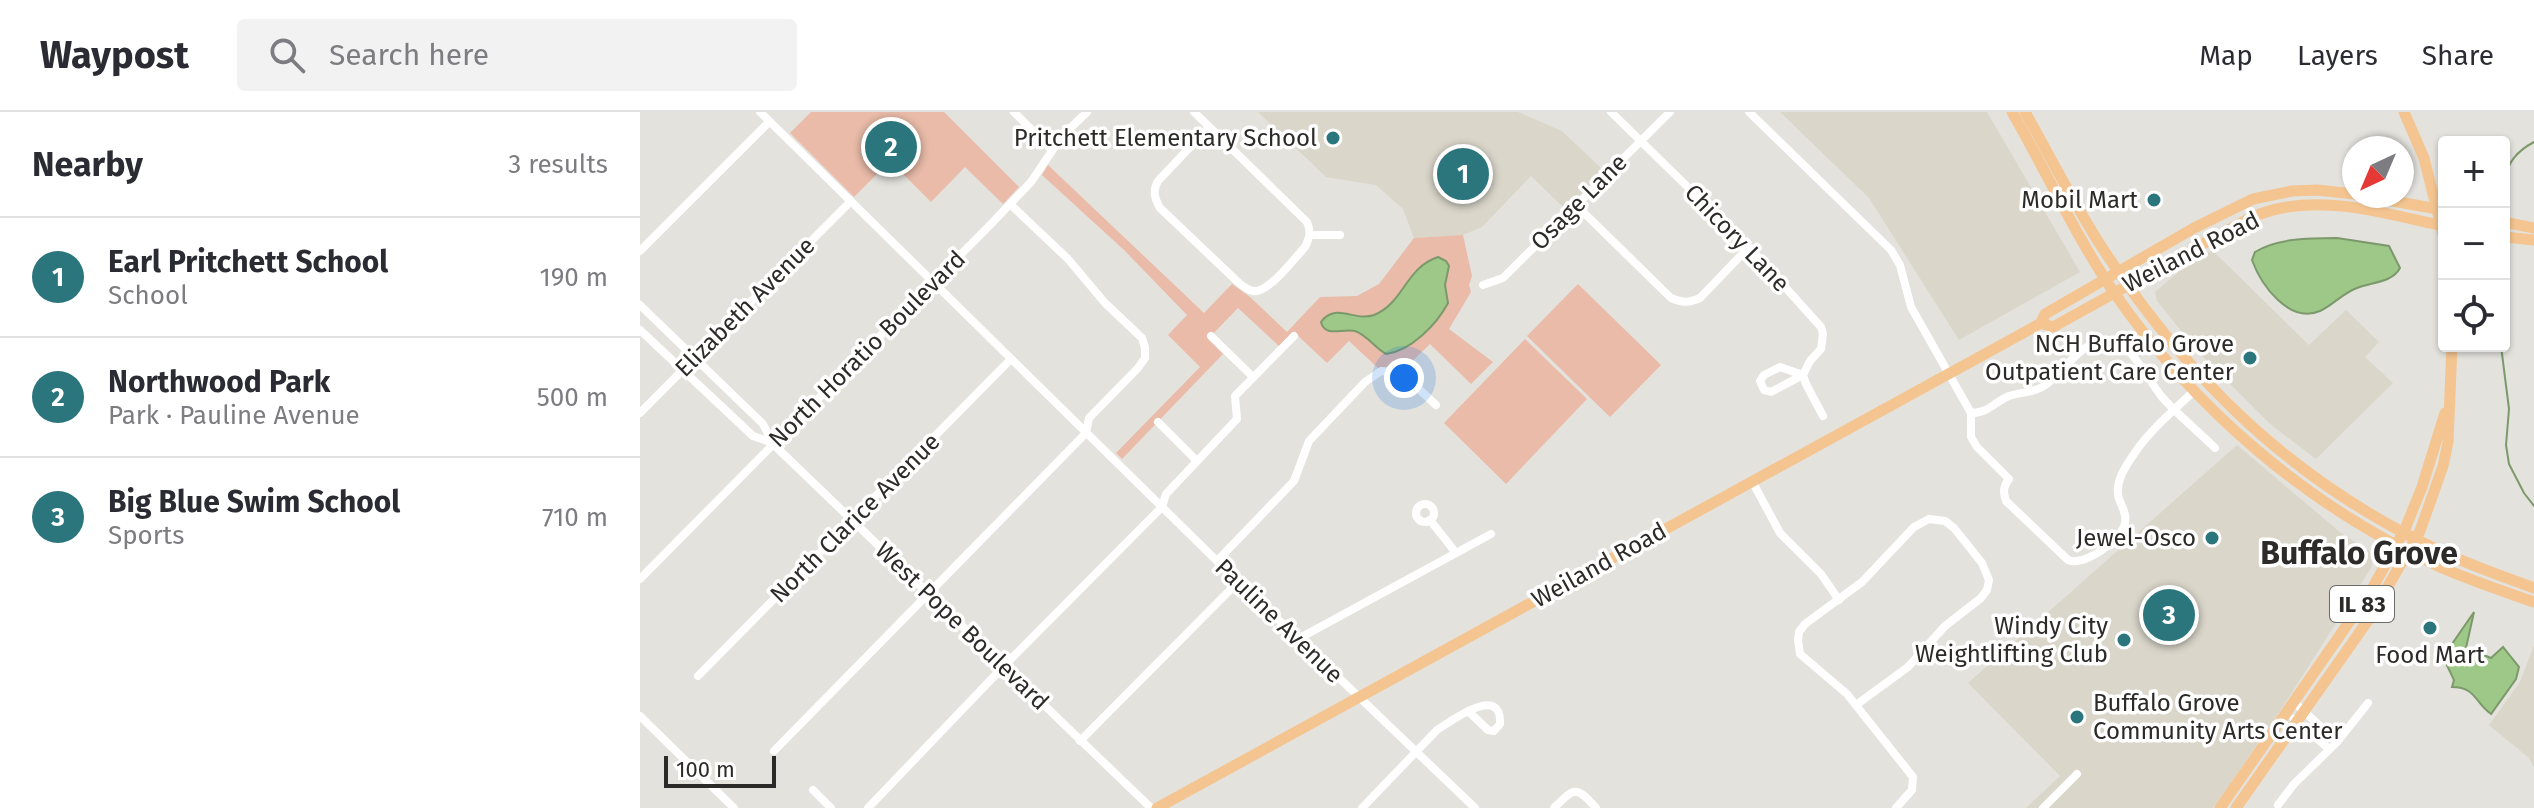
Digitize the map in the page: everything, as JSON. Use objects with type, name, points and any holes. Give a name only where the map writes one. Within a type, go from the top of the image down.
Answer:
[{"type":"main road","points":[[2012,112],[2114,292],[2194,391],[2236,432],[2326,503],[2396,545],[2442,567],[2534,602]]},
{"type":"main road","points":[[2025,112],[2101,246],[2127,285],[2203,380],[2243,420],[2308,474],[2403,533],[2471,565],[2534,588]]},
{"type":"main road","points":[[2404,112],[2424,158],[2440,208]]},
{"type":"main road","name":"Weiland Road","points":[[1157,808],[2041,323],[2045,314],[2194,228],[2253,199],[2292,191],[2342,193]]},
{"type":"main road","name":"Weiland Road","points":[[2041,323],[2053,327],[2248,219],[2277,209],[2303,205],[2345,206],[2438,224]]},
{"type":"main road","points":[[2414,205],[2438,209]]},
{"type":"main road","points":[[2510,223],[2534,228]]},
{"type":"main road","points":[[2510,237],[2534,240]]},
{"type":"main road","name":"IL 83","points":[[2236,808],[2369,619],[2415,539],[2443,466],[2448,442],[2452,352]]},
{"type":"main road","name":"IL 83","points":[[2220,808],[2372,589],[2403,533],[2422,487],[2450,397]]},
{"type":"street","points":[[760,112],[932,282]]},
{"type":"street","points":[[1014,112],[1052,150]]},
{"type":"street","name":"North Horatio Boulevard","points":[[640,579],[1010,204],[1031,182],[1062,136],[1087,112]]},
{"type":"street","points":[[1194,112],[1307,222],[1310,235],[1305,247],[1266,287],[1257,291],[1249,291],[1160,208],[1154,194],[1158,181],[1209,127]]},
{"type":"street","name":"Chicory Lane","points":[[1611,112],[1749,247],[1821,327],[1821,349],[1803,375]]},
{"type":"street","name":"Osage Lane","points":[[1483,285],[1503,278],[1670,112]]},
{"type":"street","points":[[1749,112],[1891,250],[1900,265],[1911,307],[1971,413],[1971,437],[2009,479],[2003,492],[2006,501],[2061,555],[2075,563],[2089,559],[2118,535],[2125,525],[2125,514],[2117,485],[2134,452],[2194,391]]},
{"type":"street","points":[[640,251],[769,122]]},
{"type":"street","name":"Elizabeth Avenue","points":[[640,413],[851,201]]},
{"type":"street","points":[[774,751],[1086,433],[1089,418],[1145,358],[1142,338],[1105,303],[1068,259],[1010,204]]},
{"type":"street","points":[[1577,206],[1671,298],[1680,302],[1700,298],[1749,247]]},
{"type":"street","points":[[1310,235],[1340,235]]},
{"type":"street","name":"Pauline Avenue","points":[[932,282],[1238,582],[1475,808]]},
{"type":"street","name":"West Pope Boulevard","points":[[640,305],[763,424],[773,444],[1151,808]]},
{"type":"street","name":"West Pope Boulevard","points":[[640,330],[753,436],[773,444]]},
{"type":"street","points":[[1211,336],[1253,377]]},
{"type":"street","points":[[868,808],[1162,507],[1166,494],[1237,419],[1235,396],[1294,336]]},
{"type":"street","points":[[1971,413],[1983,413],[2012,395],[2029,393],[2044,386],[2077,352],[2096,344],[2110,343],[2124,347],[2132,354],[2151,383],[2215,448]]},
{"type":"street","name":"North Clarice Avenue","points":[[698,676],[1010,360]]},
{"type":"street","points":[[1780,367],[1803,375],[1771,392],[1764,390],[1760,384],[1762,376],[1780,367]]},
{"type":"street","points":[[1217,561],[1294,481],[1309,441],[1365,382],[1381,371],[1395,372],[1408,379],[1436,405]]},
{"type":"street","points":[[1803,375],[1823,416]]},
{"type":"street","points":[[1158,422],[1197,461]]},
{"type":"street","points":[[1752,481],[1780,533],[1821,574],[1839,600]]},
{"type":"street","points":[[1856,705],[1916,660],[1945,626],[1987,590],[1989,580],[1982,563],[1945,521],[1929,519],[1914,527],[1862,582],[1805,624],[1799,632],[1798,648],[1808,662],[1856,705],[1913,777],[1912,790],[1896,808]]},
{"type":"street","points":[[1430,520],[1456,553]]},
{"type":"street","points":[[1298,639],[1491,534]]},
{"type":"street","points":[[1080,741],[1238,582]]},
{"type":"street","points":[[2278,805],[2294,784],[2337,742],[2368,703]]},
{"type":"street","points":[[2291,707],[2305,711],[2337,742]]},
{"type":"street","points":[[2291,707],[2297,722],[2329,749]]},
{"type":"street","points":[[1362,808],[1437,730],[1468,711]]},
{"type":"street","points":[[640,716],[734,808]]},
{"type":"street","points":[[2043,808],[2077,774]]},
{"type":"street","points":[[813,790],[831,808]]},
{"type":"street","points":[[1560,806],[1575,790],[1596,808]]},
{"type":"shaded area","points":[[811,112],[944,112],[1019,187],[1003,204],[965,167],[931,202],[890,161],[854,197],[790,133]]},
{"type":"shaded area","points":[[1258,112],[1518,112],[1562,131],[1605,172],[1567,211],[1531,176],[1482,227],[1463,235],[1414,238],[1403,209],[1376,185],[1326,177]]},
{"type":"shaded area","points":[[1780,112],[1987,112],[2080,272],[1959,340],[1869,198]]},
{"type":"shaded area","points":[[1048,165],[1204,313],[1232,284],[1287,332],[1320,297],[1357,296],[1379,284],[1414,238],[1463,235],[1472,276],[1469,285],[1471,292],[1449,329],[1493,362],[1471,384],[1430,344],[1402,371],[1379,369],[1349,341],[1327,363],[1294,332],[1280,347],[1238,308],[1208,339],[1223,354],[1122,459],[1116,453],[1200,367],[1168,335],[1187,315],[1124,250],[1042,175]]},
{"type":"shaded area","points":[[2337,238],[2389,246],[2400,268],[2392,277],[2352,290],[2320,311],[2309,314],[2298,312],[2278,300],[2269,291],[2252,260],[2255,252],[2273,244]]},
{"type":"shaded area","points":[[2212,250],[2309,345],[2346,310],[2379,342],[2365,357],[2393,383],[2316,459],[2270,424],[2198,352],[2157,301],[2155,292],[2182,269]]},
{"type":"shaded area","points":[[1438,257],[1449,266],[1445,285],[1448,303],[1430,328],[1405,348],[1386,354],[1355,331],[1330,331],[1323,327],[1321,322],[1333,313],[1367,316],[1384,310],[1418,269]]},
{"type":"shaded area","points":[[1578,284],[1661,365],[1610,417],[1527,336]]},
{"type":"shaded area","points":[[1525,339],[1587,399],[1506,484],[1444,423]]},
{"type":"shaded area","points":[[2237,445],[2341,533],[2370,551],[2373,560],[2371,568],[2282,708],[2213,808],[2026,808],[2060,776],[1968,683]]},
{"type":"shaded area","points":[[2474,612],[2466,648],[2491,658],[2503,647],[2519,667],[2516,679],[2491,714],[2471,693],[2452,687],[2454,680],[2443,657]]},
{"type":"shaded area","points":[[2534,645],[2534,767],[2529,758],[2489,725],[2520,682]]},
{"type":"waterway","points":[[2510,165],[2523,149],[2534,142]]},
{"type":"waterway","points":[[2502,352],[2509,409],[2506,445],[2509,464],[2534,506]]},
{"type":"place","name":"Pritchett Elementary School","points":[[1333,138]]},
{"type":"place","name":"Northwood Park","points":[[891,147]]},
{"type":"place","name":"Earl Pritchett School","points":[[1463,174]]},
{"type":"place","name":"Mobil Mart","points":[[2154,200]]},
{"type":"place","name":"NCH Buffalo Grove Outpatient Care Center","points":[[2250,358]]},
{"type":"place","name":"Jewel-Osco","points":[[2212,538]]},
{"type":"place","name":"Big Blue Swim School","points":[[2169,615]]},
{"type":"place","name":"Food Mart","points":[[2430,628]]},
{"type":"place","name":"Windy City Weightlifting Club","points":[[2124,640]]},
{"type":"place","name":"Buffalo Grove Community Arts Center","points":[[2077,717]]},
{"type":"district","name":"Buffalo Grove","points":[[2359,553]]}]
